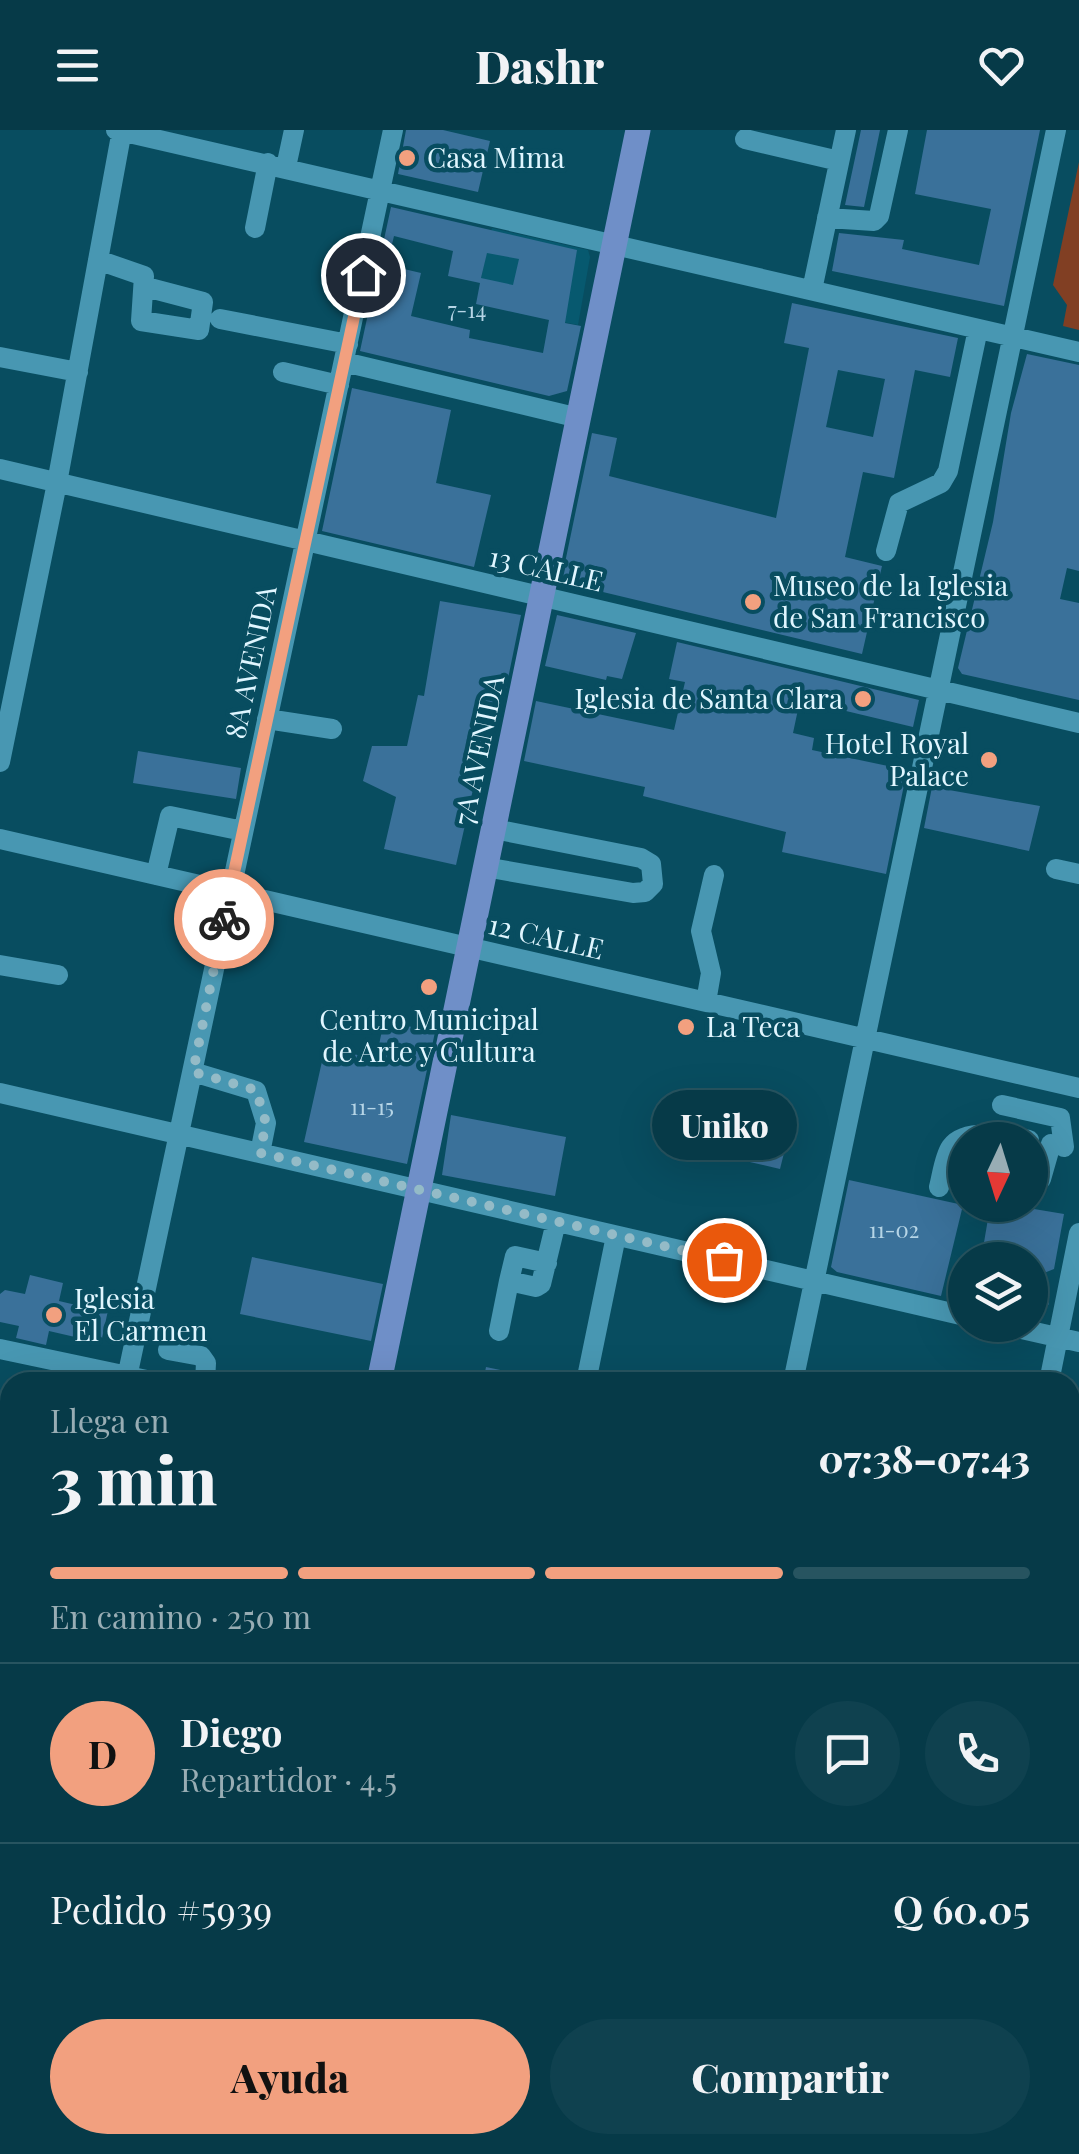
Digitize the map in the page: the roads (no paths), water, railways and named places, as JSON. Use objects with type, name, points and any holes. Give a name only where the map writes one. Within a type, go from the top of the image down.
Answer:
[{"type":"main road","name":"7A AVENIDA","points":[[381,1372],[638,130]]},
{"type":"street","points":[[0,762],[58,483],[120,130],[1079,352]]},
{"type":"street","points":[[255,228],[294,130]]},
{"type":"street","name":"8A AVENIDA","points":[[128,1372],[394,130]]},
{"type":"street","points":[[812,290],[846,130]]},
{"type":"street","points":[[827,218],[874,221],[879,216],[898,130]]},
{"type":"street","points":[[795,1372],[1056,130]]},
{"type":"street","points":[[745,138],[840,161]]},
{"type":"street","points":[[98,260],[139,272],[146,287]]},
{"type":"street","points":[[220,319],[579,418]]},
{"type":"street","points":[[886,550],[899,503],[941,483],[948,471],[978,329]]},
{"type":"street","points":[[0,357],[78,372]]},
{"type":"street","points":[[283,372],[339,384]]},
{"type":"street","name":"13 CALLE","points":[[0,470],[542,596],[701,639],[1079,723]]},
{"type":"street","points":[[267,719],[332,729]]},
{"type":"street","points":[[156,875],[170,816],[243,831]]},
{"type":"street","points":[[485,867],[632,892],[645,892],[653,884],[651,864],[641,858],[494,829]]},
{"type":"street","name":"12 CALLE","points":[[0,840],[1079,1088]]},
{"type":"street","points":[[1056,869],[1079,874]]},
{"type":"street","points":[[706,1002],[711,974],[701,931],[714,875]]},
{"type":"street","points":[[0,964],[58,975]]},
{"type":"street","points":[[193,1072],[256,1090],[266,1123],[260,1153]]},
{"type":"street","points":[[999,1122],[1008,1072]]},
{"type":"street","points":[[0,1092],[948,1312]]},
{"type":"street","points":[[1002,1105],[1060,1118],[1051,1144]]},
{"type":"street","points":[[940,1187],[948,1156]]},
{"type":"street","points":[[499,1331],[515,1256],[547,1263],[556,1222]]},
{"type":"street","points":[[1051,1372],[1079,1233]]},
{"type":"street","points":[[588,1372],[616,1236]]},
{"type":"street","points":[[1048,1336],[1079,1342]]},
{"type":"street","points":[[0,1350],[96,1372]]},
{"type":"street","points":[[168,1350],[201,1356],[206,1363],[205,1372]]},
{"type":"place","name":"Casa Mima","points":[[407,158]]},
{"type":"place","name":"Museo de la Iglesia de San Francisco","points":[[753,602]]},
{"type":"place","name":"Iglesia de Santa Clara","points":[[863,699]]},
{"type":"place","name":"Hotel Royal Palace","points":[[989,760]]},
{"type":"place","name":"Centro Municipal de Arte y Cultura","points":[[429,987]]},
{"type":"place","name":"La Teca","points":[[686,1027]]},
{"type":"place","name":"Uniko","points":[[724,1260]]},
{"type":"place","name":"Iglesia El Carmen","points":[[54,1315]]}]
